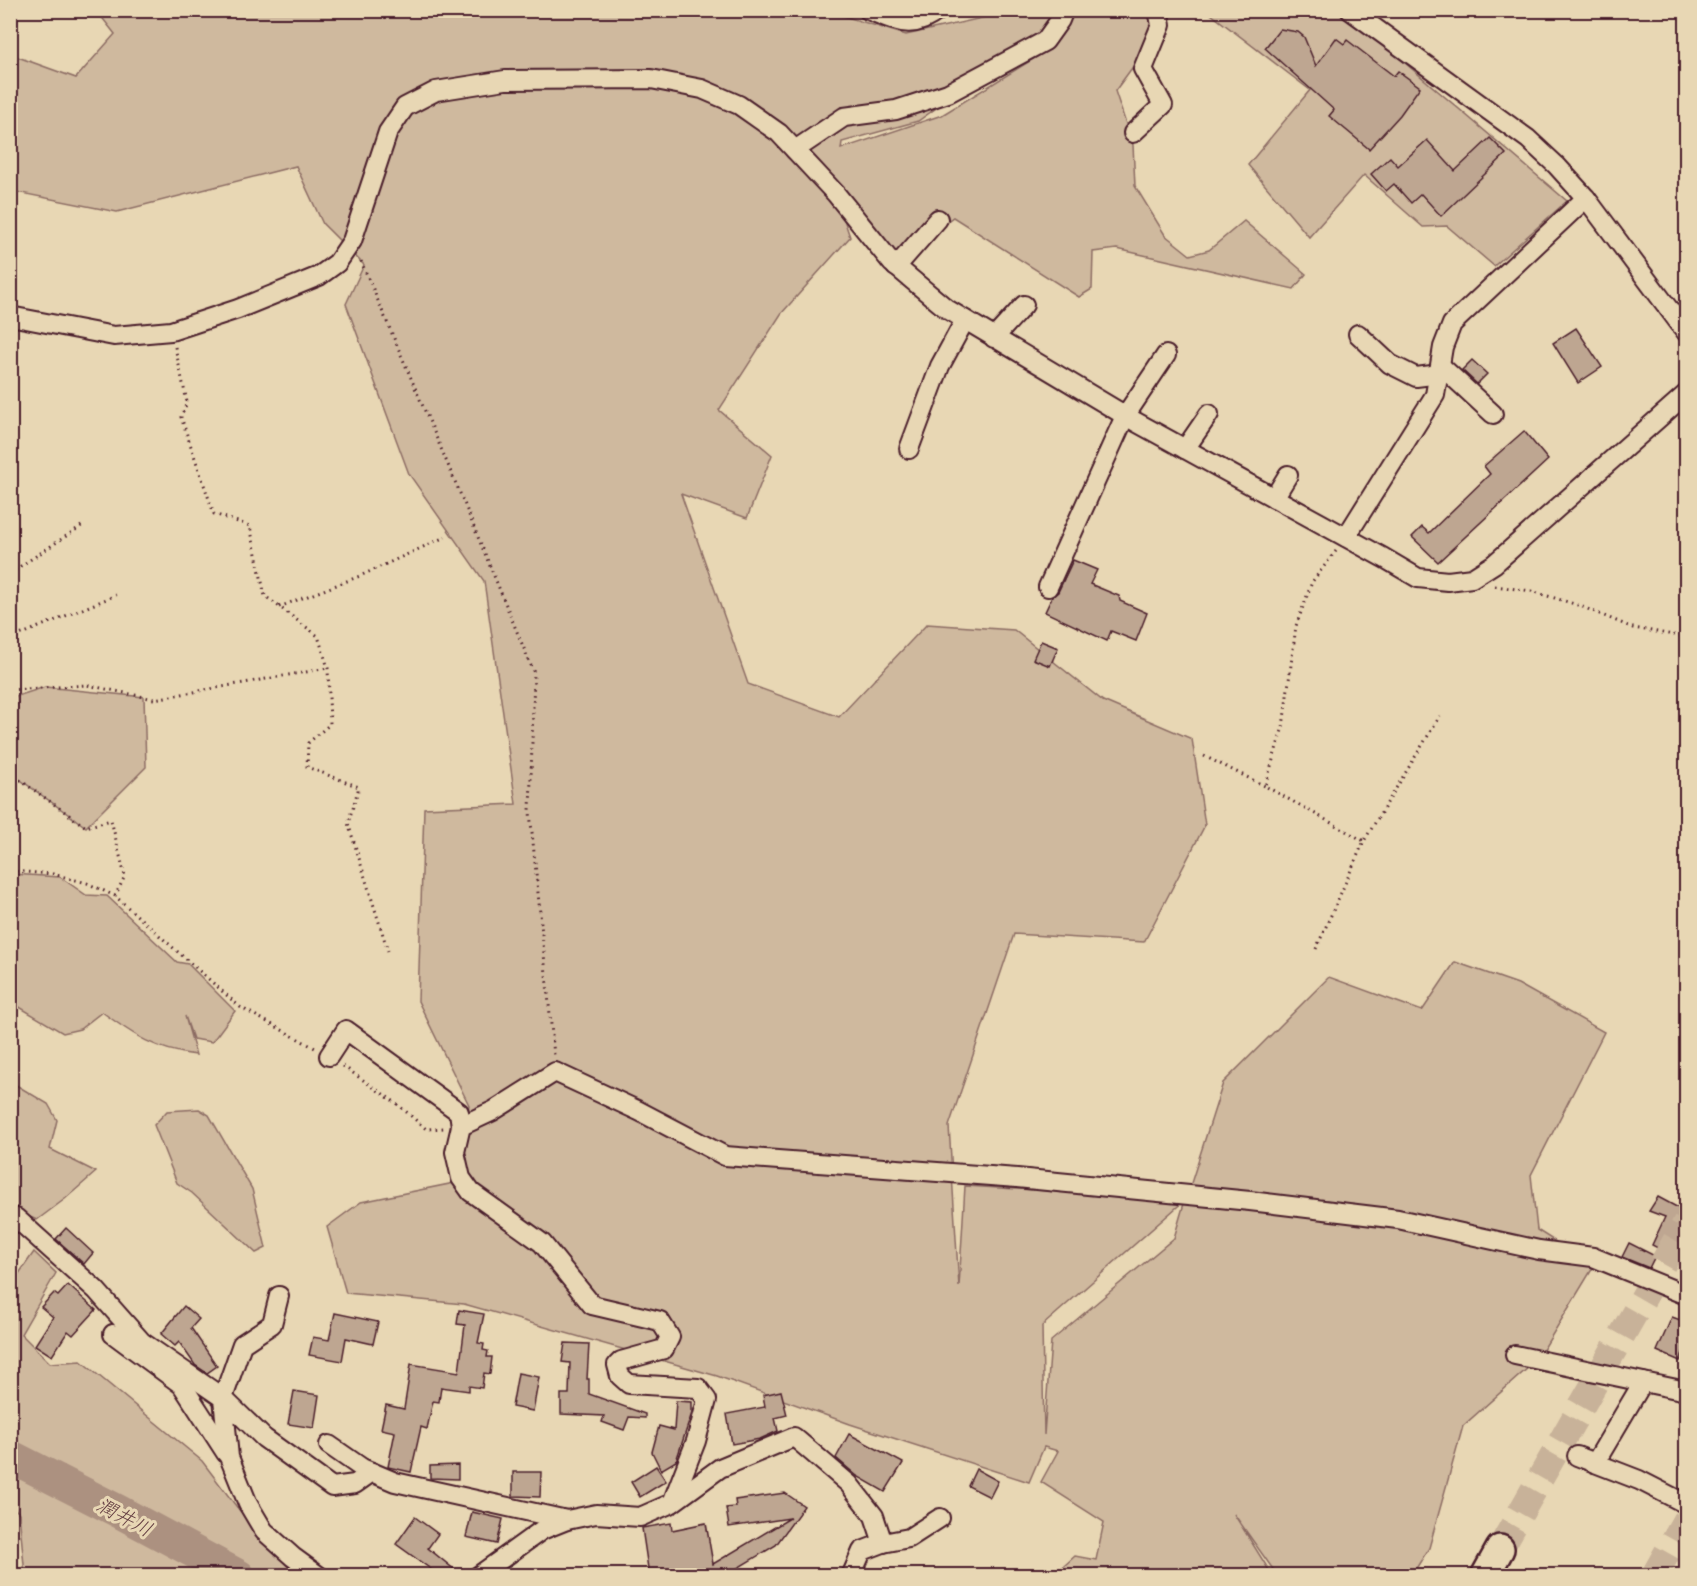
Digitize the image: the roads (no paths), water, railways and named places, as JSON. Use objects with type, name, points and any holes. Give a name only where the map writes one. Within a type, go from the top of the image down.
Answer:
[{"type":"highway","points":[[1485,1575],[1500,1549]]},
{"type":"street","points":[[868,10],[905,23],[926,21],[939,10]]},
{"type":"street","points":[[795,150],[844,117],[896,110],[948,93],[1045,41],[1060,20],[1064,10]]},
{"type":"street","points":[[1133,133],[1162,105],[1143,69],[1161,25],[1158,10]]},
{"type":"street","points":[[1350,10],[1528,139],[1557,166],[1586,198],[1686,332]]},
{"type":"street","points":[[10,316],[114,336],[171,331],[238,309],[319,276],[337,263],[352,241],[388,132],[405,107],[436,91],[505,80],[651,79],[702,89],[739,105],[779,133],[836,194],[896,267],[947,309],[1125,416],[1418,578],[1448,581],[1472,579],[1494,564],[1686,394]]},
{"type":"street","points":[[1346,537],[1435,395],[1443,347],[1452,324],[1586,198]]},
{"type":"street","points":[[896,267],[938,219]]},
{"type":"street","points":[[994,339],[1024,305]]},
{"type":"street","points":[[909,449],[940,366],[965,320]]},
{"type":"street","points":[[1358,334],[1390,364],[1416,377],[1440,370]]},
{"type":"street","points":[[1048,587],[1125,416],[1166,355]]},
{"type":"street","points":[[1440,370],[1493,414]]},
{"type":"street","points":[[1185,449],[1209,414]]},
{"type":"street","points":[[1274,498],[1288,475]]},
{"type":"street","points":[[329,1056],[346,1030],[459,1112],[461,1126],[455,1152],[461,1178],[471,1192],[542,1243],[592,1305],[660,1320],[670,1337],[664,1349],[621,1361],[617,1365],[620,1376],[629,1384],[698,1388],[707,1400],[696,1441],[672,1503]]},
{"type":"street","points":[[461,1126],[493,1112],[555,1072],[639,1111],[725,1156],[1017,1178],[1241,1200],[1398,1219],[1539,1250],[1593,1257],[1686,1295]]},
{"type":"street","points":[[10,1216],[16,1218],[96,1290],[142,1342],[223,1398],[264,1438],[332,1487],[354,1484],[372,1472]]},
{"type":"street","points":[[229,1457],[223,1398],[242,1344],[272,1324],[279,1296]]},
{"type":"street","points":[[113,1334],[182,1385],[229,1457],[248,1504],[264,1531],[293,1557],[319,1575]]},
{"type":"street","points":[[1515,1355],[1686,1391]]},
{"type":"street","points":[[1595,1463],[1643,1382]]},
{"type":"street","points":[[478,1575],[542,1530],[567,1520],[596,1514],[640,1517],[672,1503],[720,1468],[794,1437],[849,1484],[874,1516],[883,1543]]},
{"type":"street","points":[[329,1445],[372,1472],[395,1482],[567,1520]]},
{"type":"street","points":[[1577,1456],[1639,1480],[1686,1504]]},
{"type":"street","points":[[849,1575],[852,1574],[862,1551],[883,1543],[909,1538],[940,1518]]},
{"type":"waterway","name":"潤井川","points":[[10,1456],[239,1576]]},
{"type":"tunnel","points":[[1500,1549],[1686,1223]]},
{"type":"tunnel","points":[[1654,1576],[1686,1519]]}]
